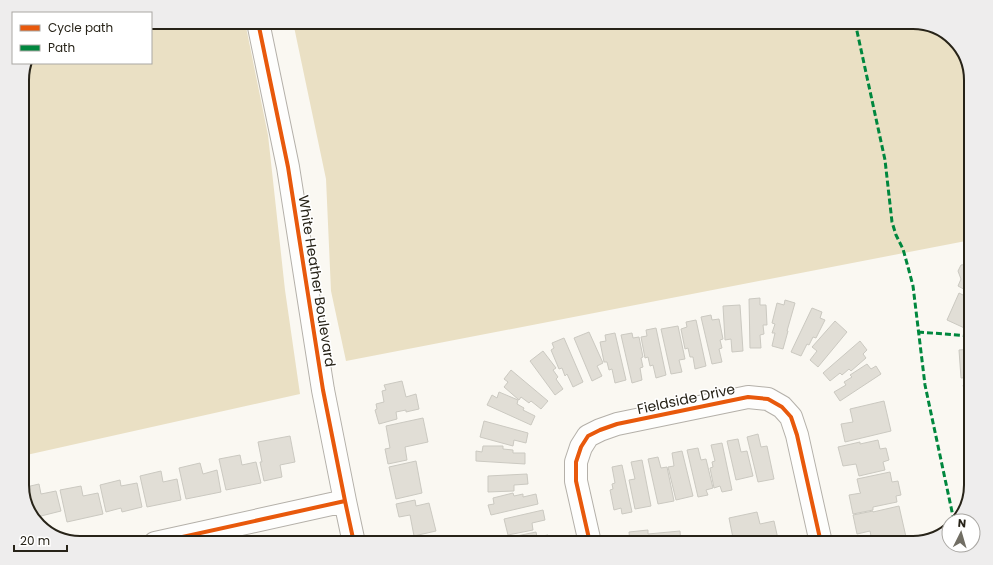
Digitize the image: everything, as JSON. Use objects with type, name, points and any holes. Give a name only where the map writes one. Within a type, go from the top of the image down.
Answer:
[{"type":"street","name":"White Heather Boulevard","points":[[259,29],[288,167],[323,390],[352,536]]},
{"type":"street","name":"Fieldside Drive","points":[[588,536],[576,481],[576,462],[581,447],[588,436],[618,424],[748,397],[768,399],[782,407],[791,417],[797,435],[819,536]]},
{"type":"street","points":[[187,536],[345,501]]},
{"type":"shaded area","points":[[152,29],[246,29],[268,135],[285,290],[300,394],[29,454],[29,76],[32,64],[152,64]]},
{"type":"shaded area","points":[[294,29],[920,29],[939,36],[954,49],[960,60],[964,76],[964,241],[346,361],[331,291],[326,179]]},
{"type":"building","points":[[961,265],[964,265],[964,289],[958,286],[961,279],[958,271]]},
{"type":"building","points":[[959,293],[964,296],[964,328],[947,320]]},
{"type":"building","points":[[760,298],[760,305],[766,305],[767,325],[763,325],[764,334],[760,335],[761,348],[750,348],[749,299]]},
{"type":"building","points":[[785,300],[795,303],[783,349],[772,346],[775,333],[772,333],[775,324],[772,323],[777,303],[784,305]]},
{"type":"building","points":[[740,305],[743,351],[732,352],[731,339],[725,340],[723,306]]},
{"type":"building","points":[[812,308],[822,312],[820,318],[825,320],[816,338],[813,337],[809,345],[807,344],[801,356],[791,352]]},
{"type":"building","points":[[711,315],[712,320],[719,319],[723,339],[720,340],[722,348],[719,349],[722,362],[712,364],[701,317]]},
{"type":"building","points":[[696,320],[706,366],[695,369],[693,357],[690,357],[688,348],[685,349],[681,329],[687,327],[686,322]]},
{"type":"building","points":[[835,321],[847,332],[818,367],[810,360],[817,351],[812,347]]},
{"type":"building","points":[[678,326],[685,359],[679,360],[682,372],[671,374],[661,329]]},
{"type":"building","points":[[656,328],[666,375],[656,378],[653,365],[650,366],[648,357],[645,358],[641,337],[647,336],[646,330]]},
{"type":"building","points":[[589,332],[603,363],[597,366],[602,376],[592,381],[574,338]]},
{"type":"building","points":[[615,333],[626,380],[615,383],[612,369],[609,370],[607,362],[604,362],[600,342],[606,341],[605,335]]},
{"type":"building","points":[[632,333],[633,338],[639,337],[643,357],[641,358],[643,367],[640,368],[642,380],[632,383],[621,335]]},
{"type":"building","points":[[564,338],[583,382],[573,387],[567,374],[565,376],[562,368],[559,369],[551,350],[554,348],[552,343]]},
{"type":"building","points":[[860,341],[867,350],[863,354],[866,358],[851,371],[849,369],[842,375],[840,373],[830,381],[823,373]]},
{"type":"building","points":[[959,350],[964,350],[964,378],[961,378]]},
{"type":"building","points":[[543,351],[556,368],[553,370],[558,377],[556,379],[563,389],[555,395],[530,361]]},
{"type":"building","points":[[867,364],[871,369],[876,366],[881,374],[840,401],[834,392],[846,385],[844,382],[852,377],[850,375]]},
{"type":"building","points":[[511,370],[548,401],[541,409],[531,401],[529,403],[521,397],[519,400],[504,387],[508,382],[504,379]]},
{"type":"building","points":[[402,381],[406,397],[416,394],[419,409],[406,412],[406,410],[396,412],[397,419],[379,424],[375,410],[377,409],[376,404],[384,402],[382,391],[386,390],[384,385]]},
{"type":"building","points":[[499,392],[518,400],[517,404],[524,408],[523,410],[535,416],[531,425],[487,405],[492,395],[497,398]]},
{"type":"building","points":[[884,401],[891,431],[845,442],[841,424],[853,422],[850,409]]},
{"type":"building","points":[[423,418],[428,442],[405,447],[407,460],[388,464],[385,449],[390,448],[386,426]]},
{"type":"building","points":[[484,421],[528,433],[526,443],[514,440],[513,446],[480,437]]},
{"type":"building","points":[[758,434],[761,447],[767,446],[774,479],[758,482],[747,437]]},
{"type":"building","points":[[290,436],[295,462],[280,465],[282,477],[264,481],[258,442]]},
{"type":"building","points":[[738,439],[741,452],[747,451],[753,476],[736,480],[727,441]]},
{"type":"building","points":[[878,440],[880,449],[886,448],[889,460],[883,462],[885,470],[859,476],[856,464],[843,466],[838,447]]},
{"type":"building","points":[[722,443],[732,490],[722,492],[720,486],[714,488],[710,468],[713,467],[712,462],[715,461],[711,445]]},
{"type":"building","points":[[483,446],[503,446],[503,449],[513,450],[513,453],[525,453],[525,464],[476,461],[476,451],[482,452]]},
{"type":"building","points":[[698,448],[701,460],[706,459],[713,488],[706,490],[708,495],[698,497],[687,450]]},
{"type":"building","points":[[682,451],[693,496],[676,500],[668,467],[674,466],[672,453]]},
{"type":"building","points":[[240,455],[242,465],[256,462],[261,483],[226,490],[219,459]]},
{"type":"building","points":[[658,457],[661,468],[667,467],[674,501],[658,504],[648,459]]},
{"type":"building","points":[[642,460],[651,506],[635,509],[629,480],[635,479],[631,462]]},
{"type":"building","points":[[416,461],[422,493],[396,499],[389,467]]},
{"type":"building","points":[[200,463],[203,474],[217,470],[221,492],[186,499],[179,468]]},
{"type":"building","points":[[622,465],[632,512],[622,514],[621,508],[614,510],[610,490],[613,489],[612,484],[615,483],[612,467]]},
{"type":"building","points":[[161,471],[163,482],[177,479],[181,500],[147,507],[140,476]]},
{"type":"building","points":[[890,472],[892,482],[898,481],[901,495],[896,496],[897,502],[873,507],[873,510],[853,514],[849,495],[861,493],[857,479]]},
{"type":"building","points":[[527,474],[528,484],[514,485],[514,491],[488,492],[488,476]]},
{"type":"building","points":[[120,480],[121,486],[137,483],[142,507],[122,512],[121,508],[106,512],[100,485]]},
{"type":"building","points":[[39,484],[41,494],[56,491],[61,511],[39,516],[32,502],[29,486]]},
{"type":"building","points":[[81,486],[83,496],[98,493],[103,514],[67,522],[60,490]]},
{"type":"building","points":[[513,493],[514,496],[523,494],[523,497],[536,494],[538,504],[491,515],[488,505],[494,504],[493,498]]},
{"type":"building","points":[[415,500],[416,506],[429,503],[436,531],[414,536],[410,515],[399,517],[396,504]]},
{"type":"building","points":[[899,506],[906,536],[871,536],[870,531],[857,534],[853,515]]},
{"type":"building","points":[[543,510],[545,520],[532,523],[533,530],[508,535],[504,519]]},
{"type":"building","points":[[757,512],[760,524],[774,521],[777,536],[733,536],[729,518]]},
{"type":"building","points":[[648,530],[648,534],[680,531],[680,536],[629,536],[629,532]]},
{"type":"building","points":[[536,532],[537,536],[517,536]]},
{"type":"marked path","points":[[857,29],[885,160],[892,222],[896,235],[903,249],[913,286],[925,385],[952,513]]},
{"type":"marked path","points":[[918,332],[964,335]]},
{"type":"cycle path","points":[[259,29],[288,167],[323,390],[352,536]]},
{"type":"cycle path","points":[[588,536],[576,481],[576,462],[581,447],[588,436],[617,424],[748,397],[768,399],[782,407],[791,417],[797,435],[819,536]]},
{"type":"cycle path","points":[[187,536],[345,501]]}]
